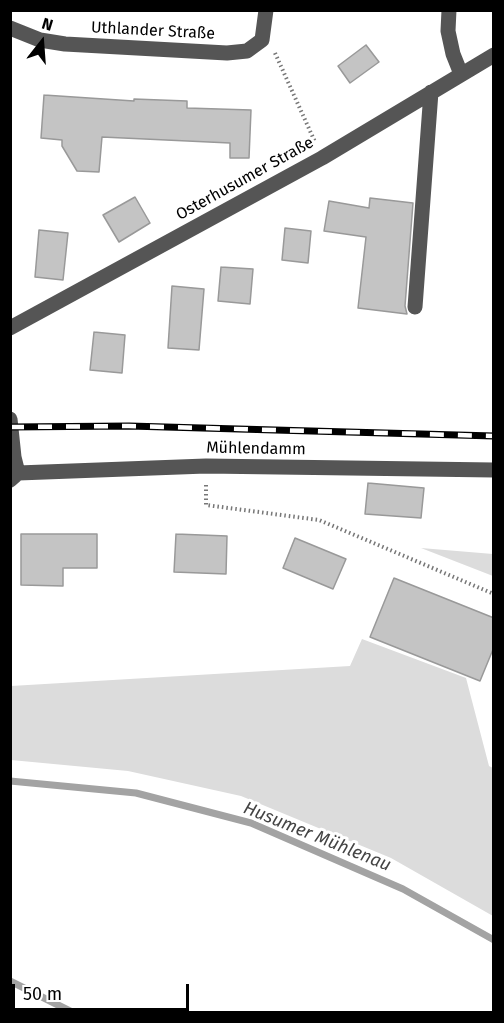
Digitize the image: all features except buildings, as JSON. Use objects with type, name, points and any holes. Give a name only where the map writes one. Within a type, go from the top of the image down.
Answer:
[{"type":"street","points":[[262,40],[266,10]]},
{"type":"street","points":[[449,10],[448,31],[461,74]]},
{"type":"street","name":"Uthlander Straße","points":[[10,28],[40,40],[65,44],[227,53],[247,51],[262,40]]},
{"type":"street","name":"Osterhusumer Straße","points":[[10,328],[322,158],[494,55]]},
{"type":"street","points":[[415,307],[431,92]]},
{"type":"street","name":"Mühlendamm","points":[[10,419],[14,476],[206,466],[494,470]]},
{"type":"path","points":[[262,40],[273,48],[322,158]]},
{"type":"path","points":[[206,466],[206,505],[319,519],[494,594]]},
{"type":"shaded area","points":[[421,548],[493,554],[493,576]]},
{"type":"shaded area","points":[[362,639],[466,678],[489,766],[493,768],[493,916],[391,858],[241,796],[128,771],[11,760],[11,686],[350,666]]},
{"type":"waterway","name":"Husumer Mühlenau","points":[[10,781],[136,793],[251,823],[403,889],[494,940]]},
{"type":"waterway","points":[[10,981],[72,1012]]},
{"type":"railway","points":[[10,427],[129,426],[494,436]]}]
